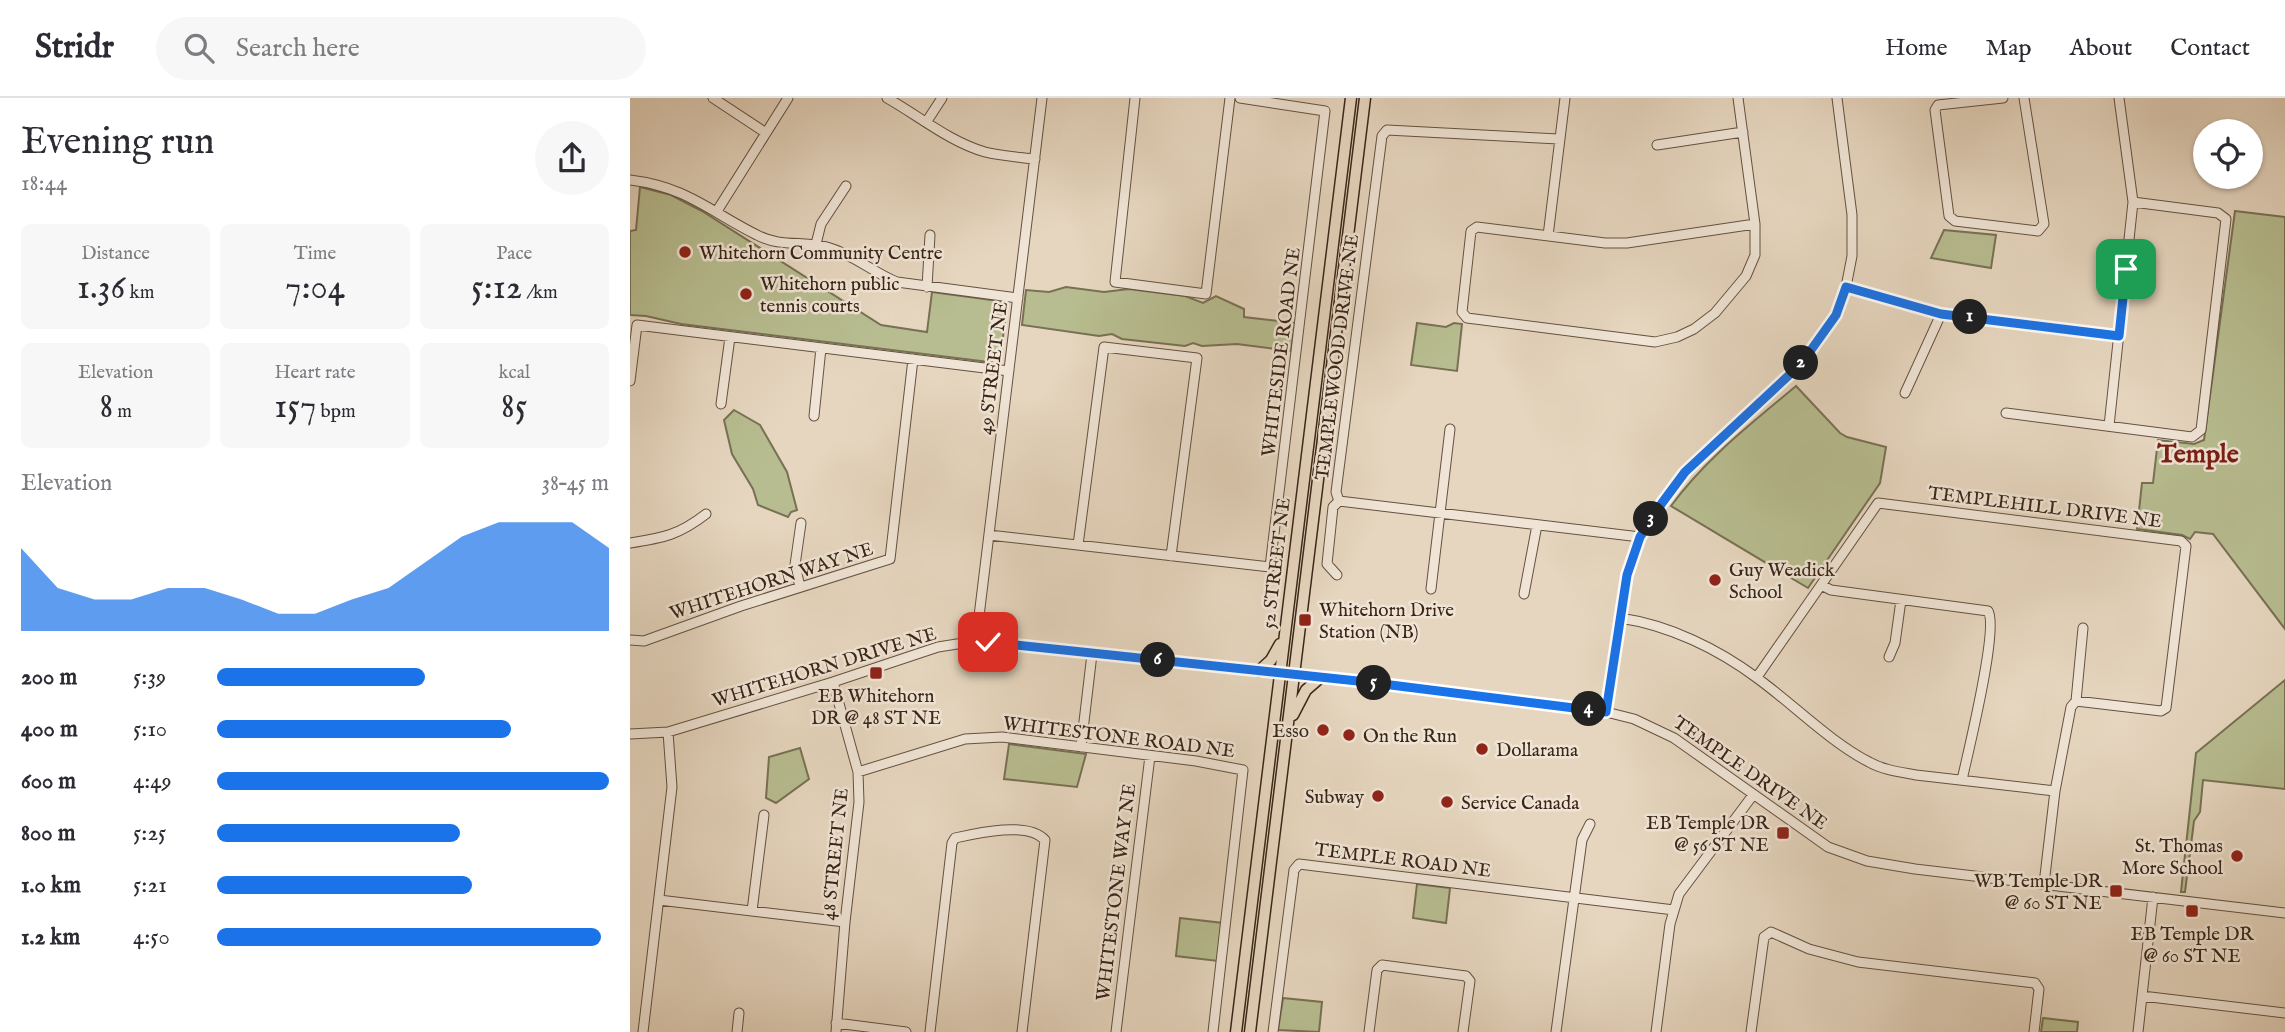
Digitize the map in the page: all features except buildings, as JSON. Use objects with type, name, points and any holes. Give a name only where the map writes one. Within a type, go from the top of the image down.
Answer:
[{"type":"main road","name":"52 STREET NE","points":[[1236,1032],[1351,98]]},
{"type":"main road","name":"52 STREET NE","points":[[1250,1032],[1365,98]]},
{"type":"main road","points":[[1259,671],[1271,660],[1284,635]]},
{"type":"main road","points":[[1287,727],[1302,696],[1321,677]]},
{"type":"street","points":[[713,98],[766,133]]},
{"type":"street","points":[[717,211],[788,98]]},
{"type":"street","points":[[887,98],[951,137],[987,153],[1035,159]]},
{"type":"street","points":[[927,121],[942,98]]},
{"type":"street","name":"49 STREET NE","points":[[976,641],[1042,98]]},
{"type":"street","points":[[1135,98],[1115,282],[1206,293],[1230,98]]},
{"type":"street","name":"WHITESIDE ROAD NE","points":[[989,535],[1270,567],[1325,111],[1240,98]]},
{"type":"street","points":[[1548,236],[1564,98]]},
{"type":"street","points":[[1738,98],[1755,224],[1755,255],[1746,276],[1715,313],[1694,329],[1655,342],[1467,318],[1462,312],[1471,231],[1477,227],[1605,243],[1628,243],[1755,224]]},
{"type":"street","points":[[1606,712],[1627,575],[1640,537],[1685,472],[1801,364],[1836,315],[1846,287],[1852,256],[1852,215],[1837,98]]},
{"type":"street","points":[[2004,98],[1938,106],[1935,110],[1949,216],[1955,221],[2038,231],[2044,224],[2024,98]]},
{"type":"street","points":[[2109,426],[2133,202],[2119,98]]},
{"type":"street","name":"TEMPLEWOOD DRIVE NE","points":[[1559,139],[1388,130],[1382,136],[1336,492],[1339,501],[1640,537]]},
{"type":"street","points":[[1657,145],[1742,132]]},
{"type":"street","points":[[630,180],[672,188],[758,236],[776,243],[816,244],[841,252],[897,282],[1018,298]]},
{"type":"street","points":[[816,244],[821,224],[846,186]]},
{"type":"street","points":[[2006,413],[2192,437],[2201,430],[2226,219],[2218,213],[2133,202]]},
{"type":"street","points":[[927,287],[930,235]]},
{"type":"street","points":[[1846,287],[1941,314],[2119,336]]},
{"type":"street","points":[[1905,393],[1941,314]]},
{"type":"street","points":[[630,381],[637,325],[1009,371]]},
{"type":"street","points":[[721,404],[730,337]]},
{"type":"street","points":[[1078,545],[1104,347],[1197,358],[1171,556]]},
{"type":"street","points":[[814,416],[821,348]]},
{"type":"street","name":"WHITEHORN WAY NE","points":[[630,640],[644,641],[890,559],[913,359]]},
{"type":"street","points":[[1431,589],[1450,429]]},
{"type":"street","points":[[1337,575],[1327,564],[1333,507],[1339,501]]},
{"type":"street","name":"TEMPLEHILL DRIVE NE","points":[[1757,677],[1878,503],[2181,541],[2186,546],[2166,708],[2161,711],[2076,701]]},
{"type":"street","points":[[630,543],[657,539],[687,529],[706,514]]},
{"type":"street","points":[[800,587],[795,565],[801,523]]},
{"type":"street","points":[[1524,594],[1537,525]]},
{"type":"street","points":[[1821,584],[1831,590],[1988,611],[1992,617],[1986,658],[1962,780]]},
{"type":"street","points":[[1889,657],[1895,643],[1901,600]]},
{"type":"street","points":[[1620,618],[1653,624],[1687,637],[1757,677],[1802,714],[1870,763],[1894,771],[2055,791]]},
{"type":"street","points":[[2044,884],[2055,791],[2071,707],[2076,701],[2083,628]]},
{"type":"street","name":"WHITEHORN DRIVE NE","points":[[630,734],[668,732],[938,647],[976,641],[1280,673]]},
{"type":"street","points":[[1080,747],[1092,654]]},
{"type":"street","name":"TEMPLE DRIVE NE","points":[[1280,673],[1606,712],[1634,719],[1657,728],[1828,847],[1867,860],[1915,869],[2285,913]]},
{"type":"street","name":"48 STREET NE","points":[[833,682],[858,772],[859,802],[836,1027]]},
{"type":"street","points":[[643,1032],[672,787],[668,732]]},
{"type":"street","name":"WHITESTONE ROAD NE","points":[[858,772],[965,739],[982,737],[1002,737],[1243,770],[1213,1032]]},
{"type":"street","name":"WHITESTONE WAY NE","points":[[1116,1032],[1150,756]]},
{"type":"street","points":[[1656,1032],[1674,910],[1679,894],[1753,795]]},
{"type":"street","points":[[752,911],[764,815]]},
{"type":"street","points":[[1556,1032],[1582,840],[1590,824]]},
{"type":"street","points":[[930,1032],[952,843],[955,838],[1001,828],[1041,835],[1045,840],[1022,1032]]},
{"type":"street","name":"TEMPLE ROAD NE","points":[[1273,1032],[1293,870],[1299,864],[1674,910]]},
{"type":"street","points":[[2137,1032],[2153,898]]},
{"type":"street","points":[[659,900],[845,922]]},
{"type":"street","points":[[1751,1032],[1763,937],[1772,932],[1809,949],[1858,962],[2035,983],[2039,989],[2034,1032]]},
{"type":"street","points":[[1369,1032],[1377,970],[1382,965],[1466,976],[1470,981],[1463,1032]]},
{"type":"street","points":[[2142,996],[2285,1013]]},
{"type":"street","points":[[737,1032],[739,1013]]},
{"type":"street","points":[[836,1027],[906,1032]]},
{"type":"green space","points":[[640,187],[671,195],[702,211],[881,325],[927,332],[932,292],[999,301],[1006,311],[1001,354],[989,362],[681,324],[630,315],[630,231],[636,230]]},
{"type":"green space","points":[[2235,211],[2285,217],[2285,629],[2213,534],[2195,532],[2190,539],[2182,535],[2137,529],[2142,483],[2153,483],[2158,440],[2194,444],[2204,440]]},
{"type":"green space","points":[[1944,230],[1996,235],[1991,268],[1931,258]]},
{"type":"green space","points":[[1066,287],[1104,292],[1129,289],[1185,296],[1203,303],[1216,296],[1244,309],[1244,317],[1295,323],[1291,351],[1237,344],[1202,346],[1193,343],[1185,346],[1122,339],[1112,334],[1099,336],[1022,325],[1026,290],[1049,292]]},
{"type":"green space","points":[[1417,323],[1446,327],[1454,323],[1462,324],[1457,371],[1411,365]]},
{"type":"green space","points":[[1796,386],[1840,433],[1886,447],[1880,483],[1808,588],[1671,506],[1714,457]]},
{"type":"green space","points":[[734,410],[760,425],[787,472],[797,510],[791,512],[788,517],[758,505],[753,489],[732,454],[724,420]]},
{"type":"green space","points":[[2285,680],[2285,789],[2203,780],[2200,812],[2194,821],[2185,892],[2181,892],[2196,753]]},
{"type":"green space","points":[[1009,744],[1086,754],[1077,787],[1004,779]]},
{"type":"green space","points":[[800,748],[809,779],[776,803],[766,798],[769,757]]},
{"type":"green space","points":[[1417,884],[1450,888],[1446,923],[1413,918]]},
{"type":"green space","points":[[1180,918],[1223,923],[1218,961],[1176,956]]},
{"type":"green space","points":[[1283,998],[1322,1002],[1319,1032],[1278,1030]]},
{"type":"green space","points":[[2043,1018],[2078,1022],[2077,1032],[2041,1032]]},
{"type":"place","name":"Whitehorn Community Centre","points":[[685,252]]},
{"type":"place","name":"Whitehorn public tennis courts","points":[[746,294]]},
{"type":"place","name":"Guy Weadick School","points":[[1715,580]]},
{"type":"place","name":"Whitehorn Drive Station (NB)","points":[[1305,620]]},
{"type":"place","name":"EB Whitehorn DR @ 48 ST NE","points":[[876,673]]},
{"type":"place","name":"Esso","points":[[1323,730]]},
{"type":"place","name":"On the Run","points":[[1349,735]]},
{"type":"place","name":"Dollarama","points":[[1482,749]]},
{"type":"place","name":"Subway","points":[[1378,796]]},
{"type":"place","name":"Service Canada","points":[[1447,802]]},
{"type":"place","name":"EB Temple DR @ 56 ST NE","points":[[1783,833]]},
{"type":"place","name":"St. Thomas More School","points":[[2237,856]]},
{"type":"place","name":"WB Temple DR @ 60 ST NE","points":[[2116,891]]},
{"type":"place","name":"EB Temple DR @ 60 ST NE","points":[[2192,911]]},
{"type":"district","name":"Temple","points":[[2198,453]]},
{"type":"route","points":[[988,642],[1367,682],[1606,712],[1627,575],[1640,537],[1685,472],[1801,364],[1836,315],[1846,287],[1941,314],[2119,336],[2126,269]]}]
